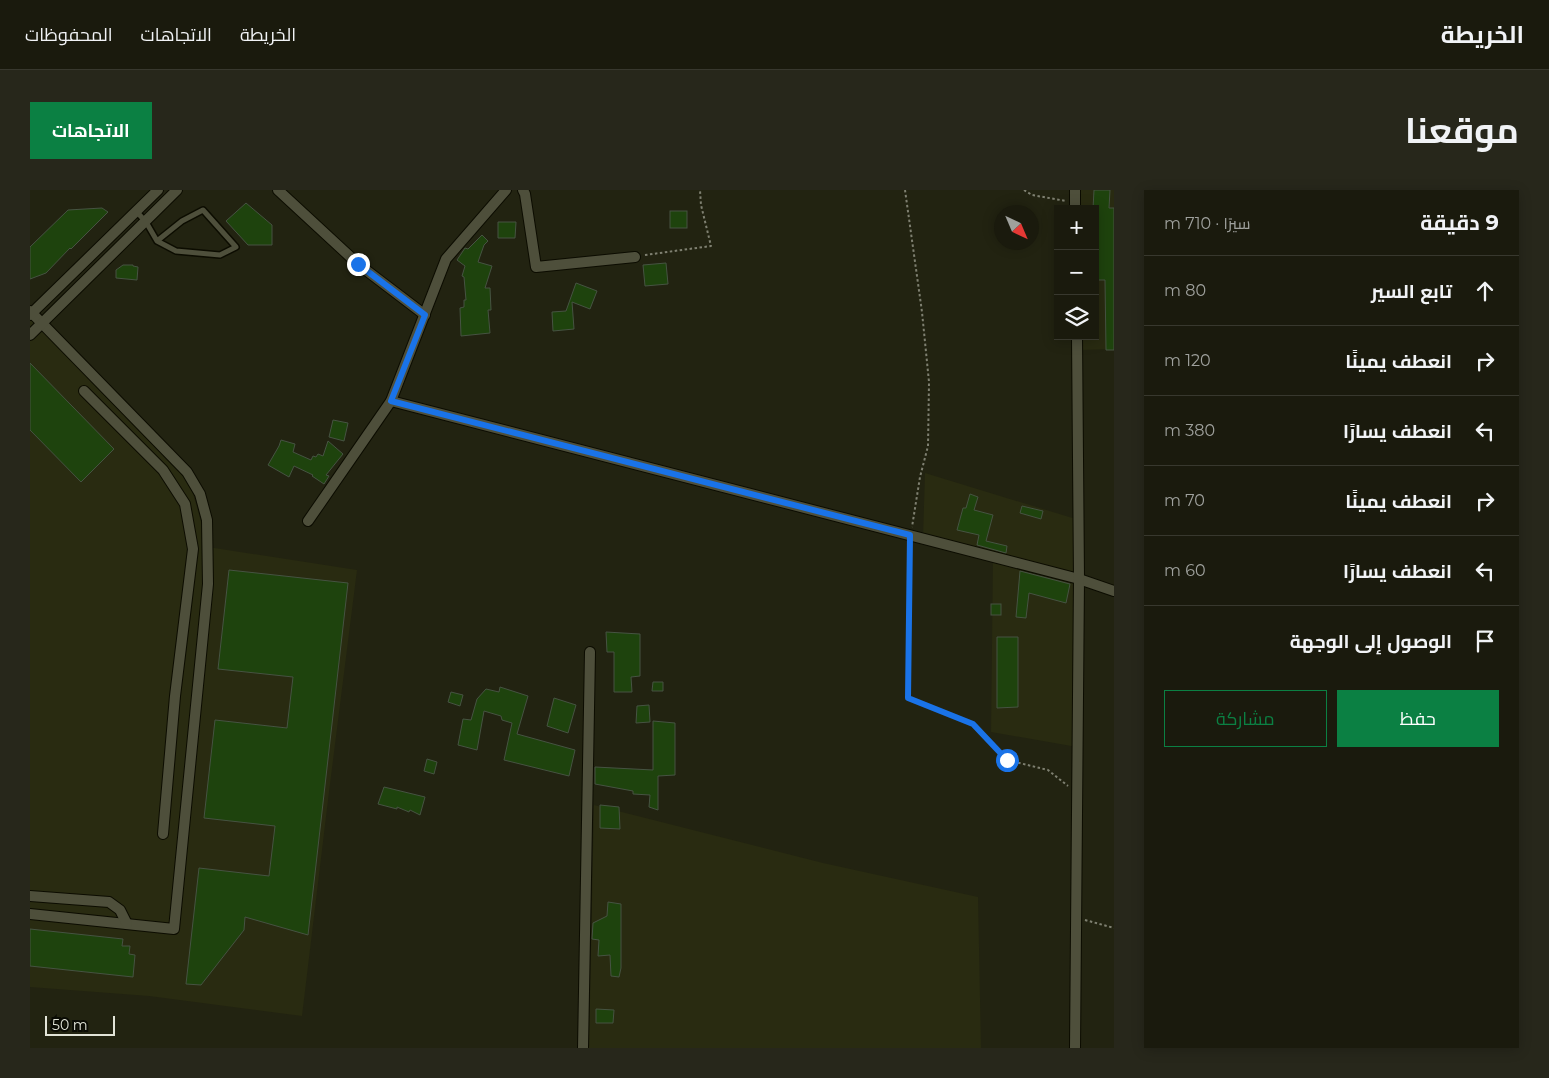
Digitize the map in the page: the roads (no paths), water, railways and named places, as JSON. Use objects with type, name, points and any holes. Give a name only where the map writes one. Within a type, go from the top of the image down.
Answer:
[{"type":"street","points":[[30,914],[174,929],[208,584],[207,520],[200,494],[187,472],[31,313],[158,190]]},
{"type":"street","points":[[30,335],[177,190]]},
{"type":"street","points":[[278,190],[358,264],[425,315]]},
{"type":"street","points":[[308,521],[391,401],[446,259],[506,190]]},
{"type":"street","points":[[523,190],[536,267],[635,257]]},
{"type":"street","points":[[1075,190],[1075,205]]},
{"type":"street","points":[[1075,1048],[1079,578],[1077,340]]},
{"type":"street","points":[[84,391],[163,470],[185,504],[193,549],[175,696],[163,834]]},
{"type":"street","points":[[391,401],[1079,578],[1114,591]]},
{"type":"street","points":[[142,448],[152,437]]},
{"type":"street","points":[[583,1048],[590,652]]},
{"type":"street","points":[[30,896],[109,902],[120,910],[126,924]]},
{"type":"lane","points":[[136,211],[146,222],[157,241],[176,251],[220,255],[236,247],[203,210],[182,222],[157,241]]}]
